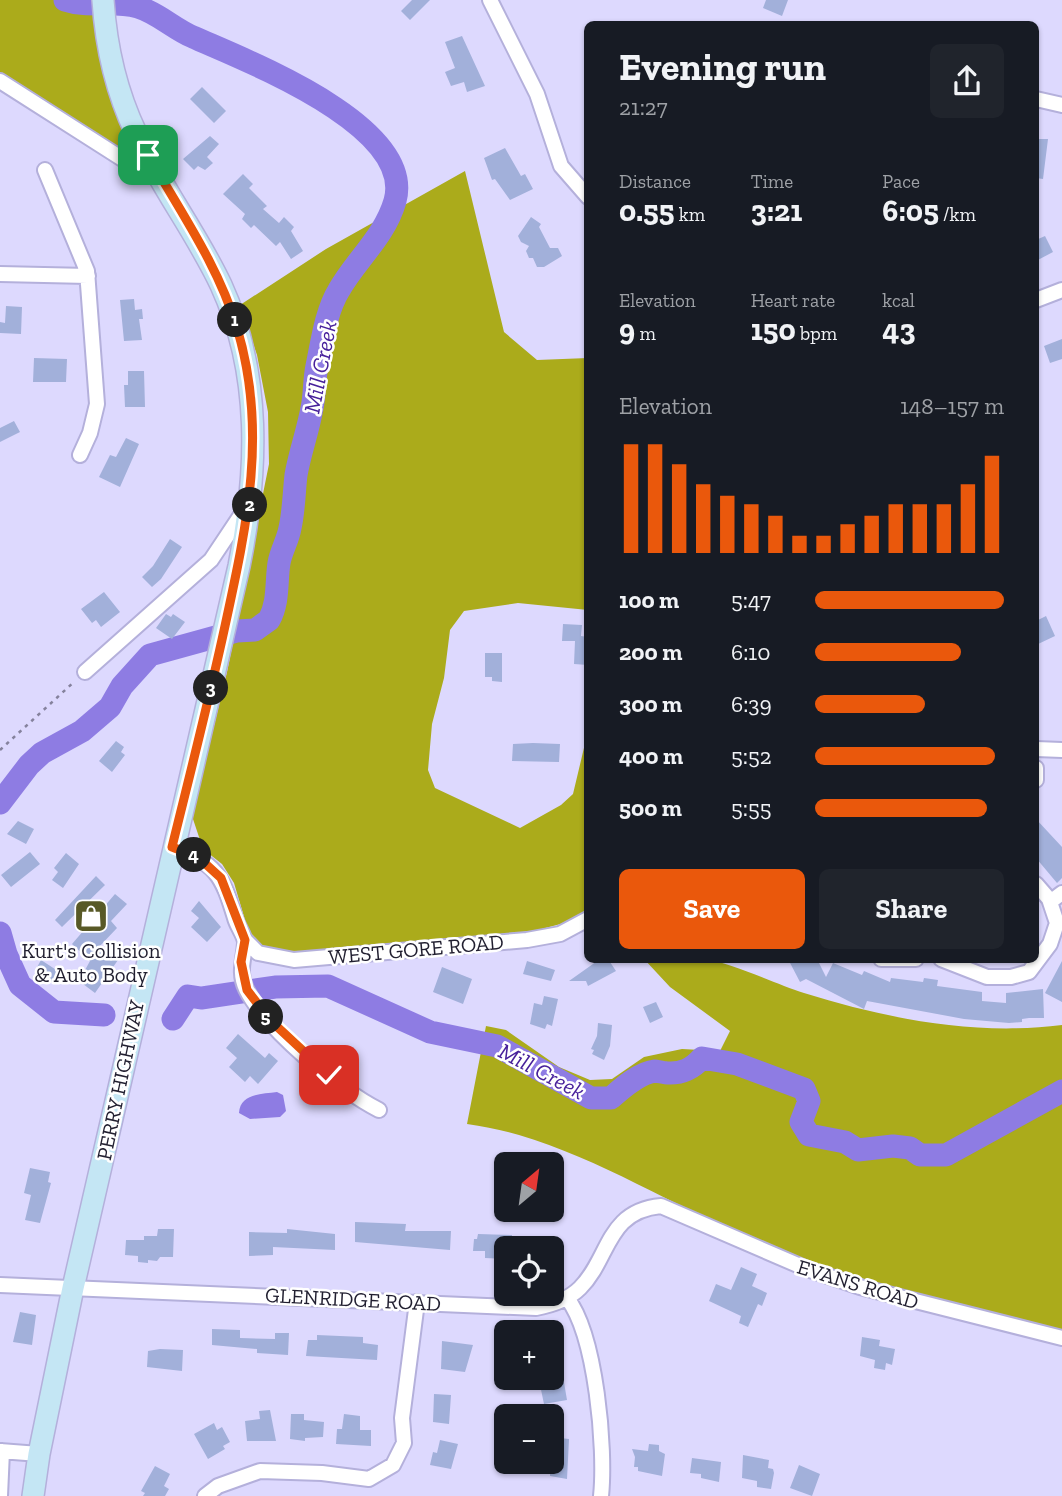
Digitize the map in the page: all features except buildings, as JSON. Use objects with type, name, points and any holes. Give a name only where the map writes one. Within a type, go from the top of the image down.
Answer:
[{"type":"main road","name":"PERRY HIGHWAY","points":[[33,1496],[73,1288],[172,847],[216,670],[250,502],[254,455],[252,410],[245,358],[237,329],[211,264],[148,155],[120,95],[104,27],[103,0]]},
{"type":"street","points":[[490,0],[537,94],[561,166],[584,192]]},
{"type":"street","points":[[0,81],[124,160],[131,162],[148,155]]},
{"type":"street","points":[[1039,100],[1062,105]]},
{"type":"street","points":[[45,170],[85,263],[88,276],[97,404],[90,433],[79,455]]},
{"type":"street","points":[[0,274],[88,276]]},
{"type":"street","points":[[1039,299],[1062,290]]},
{"type":"street","points":[[85,672],[211,560],[250,502]]},
{"type":"street","points":[[1039,749],[1062,750]]},
{"type":"street","points":[[172,847],[198,857],[216,871],[245,940],[241,962],[243,983],[257,1007],[338,1083],[379,1111]]},
{"type":"street","points":[[1039,886],[1056,898],[1057,923],[1045,954],[1039,960]]},
{"type":"street","name":"WEST GORE ROAD","points":[[245,940],[258,953],[295,960],[527,940],[560,934],[584,921]]},
{"type":"street","points":[[951,963],[986,977],[1011,977],[1028,972],[1036,963]]},
{"type":"street","name":"EVANS ROAD","points":[[567,1298],[586,1281],[617,1228],[641,1211],[661,1206],[793,1264],[839,1280],[916,1303],[1062,1338]]},
{"type":"street","name":"GLENRIDGE ROAD","points":[[0,1285],[417,1301],[528,1308],[552,1305],[567,1298]]},
{"type":"street","points":[[567,1298],[579,1319],[593,1376],[602,1446],[603,1496]]},
{"type":"street","points":[[205,1496],[218,1486],[260,1471],[322,1473],[369,1479],[393,1465],[404,1443],[402,1418],[417,1301]]},
{"type":"street","points":[[0,1496],[1,1451],[39,1454]]},
{"type":"path","points":[[0,750],[85,672]]},
{"type":"shaded area","points":[[0,0],[90,0],[103,66],[134,148],[132,155],[128,156],[0,75]]},
{"type":"shaded area","points":[[465,171],[504,332],[537,360],[584,358],[584,610],[518,603],[464,611],[450,630],[444,678],[432,724],[428,770],[435,788],[520,828],[561,805],[573,794],[584,748],[584,913],[568,922],[534,931],[286,953],[267,950],[248,930],[234,883],[222,864],[203,849],[192,816],[227,672],[269,464],[268,412],[257,355],[240,305],[326,249]]},
{"type":"shaded area","points":[[648,963],[720,963],[804,993],[867,1011],[932,1023],[996,1028],[1062,1025],[1062,1332],[905,1291],[790,1254],[723,1226],[579,1157],[519,1135],[467,1124],[486,1026],[506,1030],[559,1067],[590,1080],[612,1079],[644,1057],[682,1049],[720,1051],[730,1031],[670,987]]},
{"type":"shaded area","points":[[277,1092],[283,1095],[286,1111],[280,1117],[250,1119],[239,1113],[240,1107],[247,1099]]},
{"type":"waterway","name":"Mill Creek","points":[[0,803],[29,765],[42,753],[82,731],[110,707],[122,686],[150,655],[237,631],[255,630],[269,620],[276,599],[280,559],[288,537],[296,475],[314,398],[316,371],[328,317],[339,290],[377,237],[395,201],[394,173],[379,147],[354,122],[321,99],[285,79],[186,34],[138,7],[65,0]]},
{"type":"waterway","name":"Mill Creek","points":[[0,933],[20,985],[54,1012],[104,1015]]},
{"type":"waterway","name":"Mill Creek","points":[[173,1019],[188,996],[201,998],[275,987],[328,986],[430,1032],[497,1046],[591,1098],[611,1098],[643,1075],[655,1071],[682,1072],[702,1058],[737,1064],[804,1089],[809,1101],[801,1122],[809,1135],[845,1142],[858,1150],[893,1146],[910,1148],[920,1155],[946,1155],[1062,1091]]},
{"type":"place","name":"Kurt's Collision & Auto Body","points":[[91,916]]},
{"type":"route","points":[[148,155],[189,223],[229,304],[245,358],[253,423],[254,455],[247,525],[216,670],[172,847],[198,857],[210,865],[221,878],[236,923],[245,940],[241,962],[243,983],[257,1007],[329,1075]]}]
